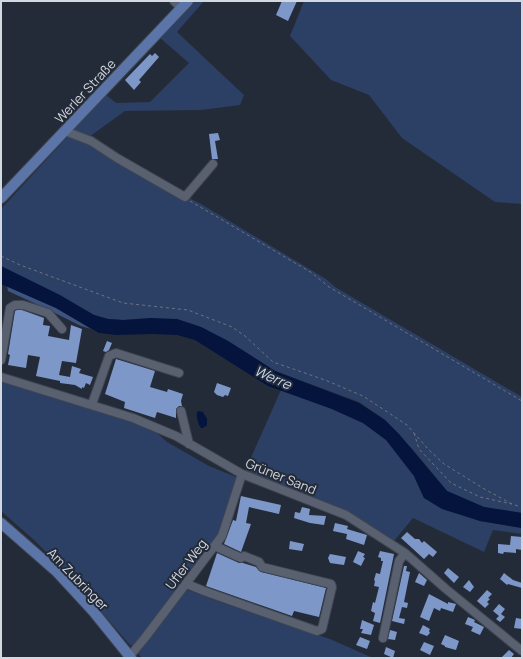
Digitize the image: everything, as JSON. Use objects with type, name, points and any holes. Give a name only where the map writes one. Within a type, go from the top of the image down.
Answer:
[{"type":"main road","name":"Werler Straße","points":[[1,198],[65,131],[181,3]]},
{"type":"main road","name":"Am Zubringer","points":[[1,523],[57,572],[93,612],[130,657]]},
{"type":"street","points":[[65,131],[91,141],[185,198],[213,164]]},
{"type":"street","points":[[1,360],[10,308],[15,305],[48,313],[62,329]]},
{"type":"street","points":[[92,404],[109,356],[116,353],[179,373]]},
{"type":"street","name":"Grüner Sand","points":[[1,377],[92,404],[133,418],[176,436],[242,474],[346,515],[405,553],[522,651]]},
{"type":"street","points":[[181,411],[189,444]]},
{"type":"street","name":"Ufler Weg","points":[[130,657],[222,536],[242,474]]},
{"type":"street","points":[[187,584],[317,631],[322,629],[332,587],[331,584],[262,567],[259,562],[244,556],[241,558],[215,546]]},
{"type":"street","points":[[383,638],[399,561],[405,553]]},
{"type":"path","points":[[185,198],[312,273],[329,287],[522,400]]},
{"type":"path","points":[[1,256],[20,265],[123,303],[188,310],[232,327],[245,336],[274,362],[325,380],[363,396],[407,425],[444,464],[486,490],[514,505]]},
{"type":"path","points":[[414,432],[419,449],[451,483],[480,497],[522,507]]},
{"type":"shaded area","points":[[193,1],[204,1],[177,32],[244,95],[240,105],[201,110],[125,111],[89,137],[70,131],[105,94],[116,103],[150,102],[189,63],[159,37]]},
{"type":"shaded area","points":[[304,1],[522,1],[522,204],[495,202],[402,138],[369,95],[331,80],[290,36]]},
{"type":"shaded area","points":[[69,135],[90,143],[138,173],[201,204],[326,279],[335,287],[522,397],[522,513],[484,507],[447,491],[414,451],[385,420],[359,402],[275,371],[228,341],[201,327],[177,319],[123,320],[108,319],[94,315],[1,266],[1,209]]},
{"type":"shaded area","points":[[7,286],[56,308],[91,329],[81,326],[8,291]]},
{"type":"shaded area","points":[[1,380],[118,417],[155,431],[167,442],[209,466],[236,477],[236,483],[219,535],[135,646],[130,645],[68,574],[34,540],[1,511]]},
{"type":"shaded area","points":[[281,390],[332,409],[363,423],[386,439],[414,476],[424,498],[480,521],[522,528],[522,534],[493,530],[484,552],[413,518],[394,541],[245,471]]},
{"type":"shaded area","points":[[186,589],[211,599],[330,639],[373,658],[142,658],[137,652]]},
{"type":"water","name":"Werre","points":[[1,266],[60,295],[94,315],[108,319],[123,320],[151,318],[177,319],[201,327],[228,341],[275,371],[359,403],[385,420],[399,434],[447,491],[484,507],[522,513],[522,528],[480,521],[442,509],[424,498],[414,476],[386,440],[363,423],[332,409],[268,386],[195,340],[177,335],[116,335],[99,333],[56,308],[1,284]]},
{"type":"water","points":[[197,412],[203,412],[207,419],[207,425],[203,428],[199,425]]},
{"type":"building","points":[[282,1],[297,1],[288,21],[276,15]]},
{"type":"building","points":[[155,53],[159,57],[139,80],[141,82],[134,90],[125,80],[150,54],[152,56]]},
{"type":"building","points":[[218,133],[220,140],[215,141],[218,159],[212,159],[209,134]]},
{"type":"building","points":[[22,310],[44,318],[43,325],[50,326],[48,336],[69,340],[71,325],[82,329],[76,363],[62,361],[59,375],[70,377],[72,366],[81,369],[79,373],[93,377],[90,385],[86,383],[82,389],[75,385],[60,383],[60,381],[36,376],[40,357],[28,355],[26,368],[8,365],[10,355],[8,354],[15,311]]},
{"type":"building","points":[[107,341],[112,343],[109,350],[106,352],[103,351]]},
{"type":"building","points":[[116,359],[155,371],[150,387],[167,392],[168,389],[183,394],[181,401],[182,406],[179,406],[176,409],[176,418],[157,412],[155,418],[124,408],[125,402],[105,394]]},
{"type":"building","points":[[217,383],[231,388],[228,396],[225,395],[223,397],[214,392]]},
{"type":"building","points":[[241,496],[281,505],[279,514],[249,507],[246,523],[251,524],[241,552],[224,544],[233,520],[236,521]]},
{"type":"building","points":[[302,507],[310,509],[309,515],[326,516],[324,525],[310,523],[294,518],[295,512],[300,513]]},
{"type":"building","points":[[335,523],[348,526],[347,529],[367,535],[364,545],[346,539],[347,534],[333,531]]},
{"type":"building","points":[[407,532],[415,539],[419,539],[422,543],[424,541],[437,552],[433,557],[429,554],[424,559],[401,538]]},
{"type":"building","points":[[511,536],[522,537],[522,550],[516,549],[516,553],[498,553],[498,544],[510,545]]},
{"type":"building","points":[[290,541],[304,544],[302,551],[289,549]]},
{"type":"building","points":[[358,551],[365,554],[363,557],[365,558],[361,566],[353,562]]},
{"type":"building","points":[[380,551],[394,554],[380,623],[373,621],[375,613],[371,611],[373,602],[375,603],[379,587],[374,586],[374,580],[376,573],[380,574],[383,561],[381,561],[381,558],[378,557]]},
{"type":"building","points":[[217,553],[239,563],[256,567],[261,572],[326,588],[319,617],[294,611],[292,616],[206,586]]},
{"type":"building","points":[[330,554],[346,557],[344,565],[330,563],[328,558]]},
{"type":"building","points":[[404,566],[407,566],[406,571],[410,572],[404,602],[408,603],[407,608],[402,607],[399,618],[405,619],[404,624],[392,621]]},
{"type":"building","points":[[448,568],[459,577],[454,583],[444,573]]},
{"type":"building","points":[[419,573],[427,580],[424,586],[415,582]]},
{"type":"building","points":[[504,573],[513,580],[522,583],[522,588],[507,585],[500,579]]},
{"type":"building","points":[[469,580],[474,587],[470,592],[463,587]]},
{"type":"building","points":[[487,590],[492,594],[488,598],[490,599],[487,602],[489,604],[485,608],[477,601]]},
{"type":"building","points":[[429,594],[448,604],[448,602],[456,604],[453,612],[441,608],[440,611],[434,608],[429,621],[420,617]]},
{"type":"building","points":[[499,604],[505,609],[501,614],[505,617],[500,622],[496,619],[499,616],[493,611]]},
{"type":"building","points":[[468,617],[484,627],[480,635],[471,631],[473,627],[465,624]]},
{"type":"building","points":[[516,618],[522,619],[522,629],[514,628]]},
{"type":"building","points":[[362,620],[374,625],[371,635],[361,633],[363,629],[360,629]]},
{"type":"building","points":[[423,625],[430,629],[430,633],[427,636],[419,633]]},
{"type":"building","points":[[390,630],[397,632],[395,640],[388,639]]},
{"type":"building","points":[[445,635],[459,641],[456,650],[445,647],[441,644]]},
{"type":"building","points":[[360,637],[370,641],[367,649],[356,645]]},
{"type":"building","points":[[424,642],[434,646],[430,655],[420,650]]},
{"type":"building","points":[[386,647],[395,651],[393,658],[384,654]]},
{"type":"building","points":[[509,650],[514,654],[511,658],[501,658]]}]
